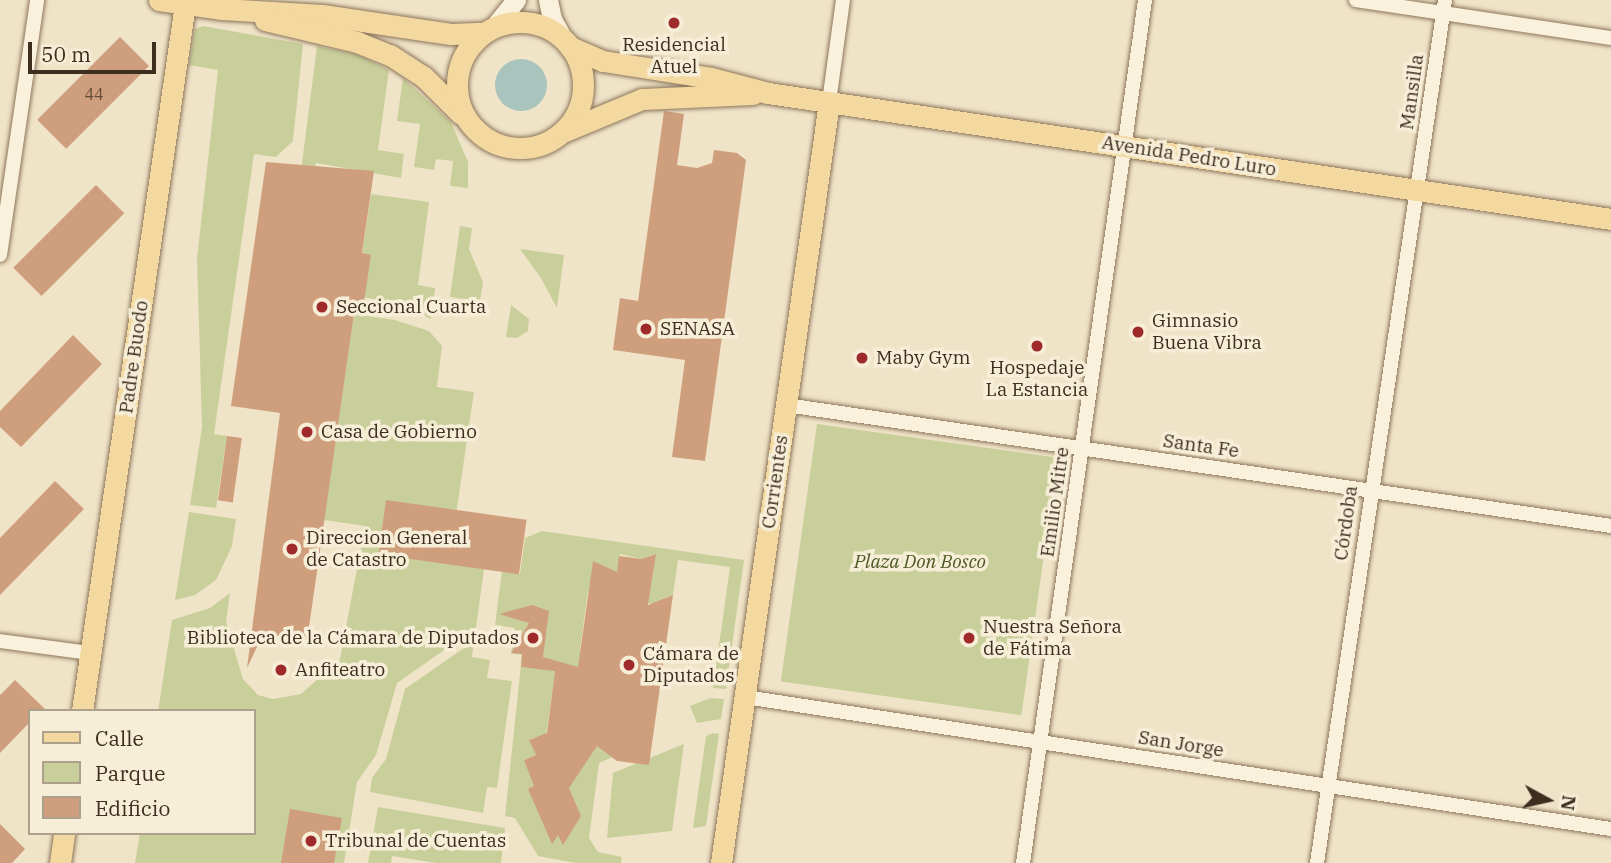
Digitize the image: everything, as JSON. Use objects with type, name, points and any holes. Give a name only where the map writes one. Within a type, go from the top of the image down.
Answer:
[{"type":"main road","points":[[159,0],[322,15],[457,34],[489,30],[514,22],[536,23],[567,43]]},
{"type":"main road","points":[[470,123],[458,95],[458,75],[469,47],[489,30],[516,0]]},
{"type":"main road","points":[[223,5],[382,51],[424,77],[493,142],[513,147],[542,144],[560,134],[574,117],[582,97],[580,66],[552,19],[548,0]]},
{"type":"main road","name":"Padre Buodo","points":[[82,709],[185,4]]},
{"type":"main road","name":"Avenida Pedro Luro","points":[[567,43],[603,61],[710,78],[768,93],[1611,219]]},
{"type":"main road","name":"Avenida Pedro Luro","points":[[560,134],[647,98],[768,93]]},
{"type":"main road","name":"Corrientes","points":[[721,863],[829,102]]},
{"type":"main road","points":[[60,863],[64,835]]},
{"type":"street","points":[[0,255],[37,0]]},
{"type":"street","points":[[829,102],[843,0]]},
{"type":"street","name":"Emilio Mitre","points":[[1023,863],[1145,0]]},
{"type":"street","points":[[1356,0],[1444,6],[1611,38]]},
{"type":"street","name":"Mansilla","points":[[1416,190],[1444,6]]},
{"type":"street","name":"Córdoba","points":[[1317,863],[1416,190]]},
{"type":"street","name":"Santa Fe","points":[[786,405],[1611,526]]},
{"type":"street","points":[[0,641],[90,653]]},
{"type":"street","name":"San Jorge","points":[[745,697],[1611,829]]},
{"type":"green space","points":[[203,26],[303,44],[293,141],[276,157],[254,154],[214,434],[227,436],[216,508],[190,505],[202,427],[197,259],[218,70],[189,65],[195,29]]},
{"type":"green space","points":[[317,46],[358,55],[389,70],[378,150],[404,154],[401,178],[316,163],[297,296],[286,288]]},
{"type":"green space","points":[[403,78],[451,122],[468,162],[468,188],[450,186],[453,161],[436,159],[434,170],[414,167],[420,124],[397,121]]},
{"type":"green space","points":[[371,194],[429,202],[418,285],[435,288],[431,319],[398,303],[356,296]]},
{"type":"green space","points":[[460,226],[472,228],[469,249],[483,282],[480,301],[450,297]]},
{"type":"green space","points":[[520,249],[564,255],[557,308],[541,278]]},
{"type":"green space","points":[[511,305],[529,319],[528,331],[517,338],[506,337]]},
{"type":"green space","points":[[354,314],[395,320],[429,331],[442,346],[437,387],[474,392],[449,563],[484,569],[476,628],[397,683],[376,755],[357,782],[344,863],[135,863],[140,835],[256,835],[256,709],[158,709],[172,620],[210,608],[230,593],[226,622],[243,679],[258,695],[273,699],[301,694],[340,659],[365,526],[324,520]]},
{"type":"green space","name":"Plaza Don Bosco","points":[[817,424],[1058,458],[1021,715],[781,681]]},
{"type":"green space","points":[[189,512],[236,519],[232,546],[216,580],[195,595],[175,600]]},
{"type":"green space","points":[[542,531],[744,560],[726,689],[713,688],[730,567],[678,560],[673,595],[663,599],[662,605],[640,602],[642,591],[651,588],[655,554],[641,559],[620,554],[614,594],[588,591],[580,649],[602,679],[555,673],[544,750],[537,737],[530,739],[536,755],[524,760],[526,764],[537,760],[586,698],[613,757],[599,763],[589,838],[598,852],[622,857],[621,863],[576,863],[538,856],[515,818],[505,816],[522,655],[511,653],[515,628],[495,625],[502,571],[520,574],[525,538]]},
{"type":"green space","points":[[474,641],[472,657],[490,660],[487,678],[512,681],[497,788],[487,787],[483,813],[370,792],[372,778],[386,759],[405,689]]},
{"type":"green space","points":[[711,698],[724,699],[721,719],[697,723],[690,706]]},
{"type":"green space","points":[[719,734],[706,826],[693,828],[706,736]]},
{"type":"green space","points":[[684,744],[672,831],[607,838],[613,773]]},
{"type":"green space","points":[[378,807],[505,828],[501,863],[436,863],[392,856],[391,863],[368,863]]},
{"type":"water","points":[[521,59],[531,61],[539,67],[545,75],[545,95],[539,103],[531,109],[521,111],[511,109],[503,103],[497,95],[495,85],[497,75],[503,67],[511,61]]},
{"type":"building","points":[[120,37],[149,66],[66,149],[37,120]]},
{"type":"building","points":[[664,111],[684,114],[677,165],[697,168],[712,163],[714,150],[737,153],[746,160],[705,461],[672,457],[685,360],[613,350],[620,298],[638,301]]},
{"type":"building","name":"Casa de Gobierno","points":[[266,162],[374,171],[362,253],[371,255],[362,316],[354,314],[307,641],[263,634],[247,668],[280,413],[231,406]]},
{"type":"building","points":[[96,185],[124,213],[42,296],[13,268]]},
{"type":"building","points":[[73,335],[102,364],[21,447],[0,427],[0,411]]},
{"type":"building","points":[[227,436],[242,438],[233,502],[218,500]]},
{"type":"building","points":[[55,481],[84,509],[0,595],[0,538]]},
{"type":"building","points":[[386,500],[527,520],[519,574],[378,554]]},
{"type":"building","points":[[656,554],[648,605],[673,595],[649,765],[617,761],[597,746],[569,788],[581,816],[563,845],[558,835],[552,844],[528,789],[534,786],[524,760],[536,755],[529,740],[547,733],[555,671],[521,667],[522,654],[511,653],[529,623],[499,614],[532,605],[549,611],[543,657],[578,667],[593,561],[617,572],[619,556],[641,559]]},
{"type":"building","points":[[15,680],[45,709],[28,709],[28,724],[0,753],[0,695]]},
{"type":"building","name":"Tribunal de Cuentas","points":[[290,809],[342,818],[334,863],[281,863]]},
{"type":"building","points":[[0,824],[25,849],[12,863],[0,863]]},
{"type":"place","name":"Residencial Atuel","points":[[674,23]]},
{"type":"place","name":"Seccional Cuarta","points":[[322,307]]},
{"type":"place","name":"SENASA","points":[[646,329]]},
{"type":"place","name":"Gimnasio Buena Vibra","points":[[1138,332]]},
{"type":"place","name":"Hospedaje La Estancia","points":[[1037,346]]},
{"type":"place","name":"Maby Gym","points":[[862,358]]},
{"type":"place","name":"Casa de Gobierno","points":[[307,432]]},
{"type":"place","name":"Direccion General de Catastro","points":[[292,549]]},
{"type":"place","name":"Biblioteca de la Cámara de Diputados","points":[[533,638]]},
{"type":"place","name":"Nuestra Señora de Fátima","points":[[969,638]]},
{"type":"place","name":"Cámara de Diputados","points":[[629,665]]},
{"type":"place","name":"Anfiteatro","points":[[281,670]]},
{"type":"place","name":"Tribunal de Cuentas","points":[[311,841]]}]
